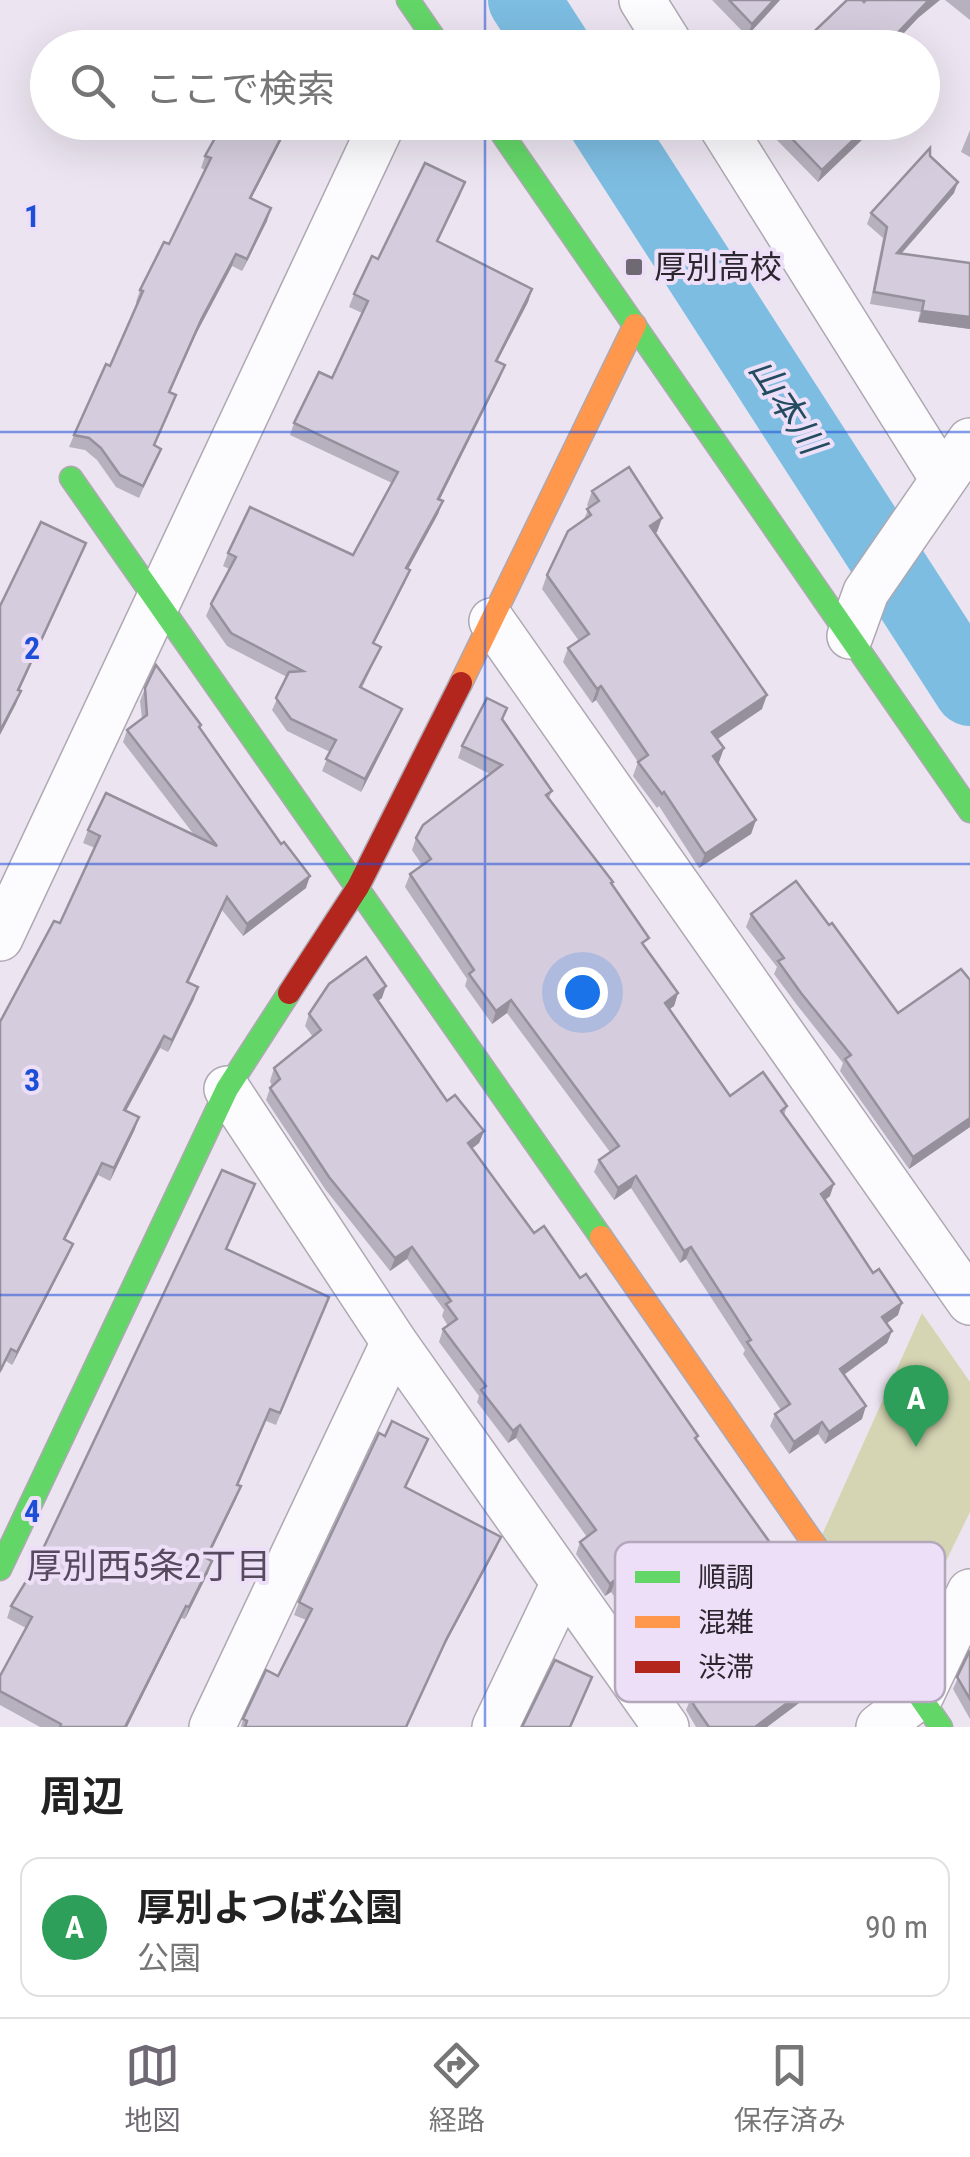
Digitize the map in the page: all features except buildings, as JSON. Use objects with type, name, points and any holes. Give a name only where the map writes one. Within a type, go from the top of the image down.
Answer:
[{"type":"street","points":[[642,0],[661,30]]},
{"type":"street","points":[[0,938],[375,140]]},
{"type":"street","points":[[507,140],[970,811]]},
{"type":"street","points":[[730,140],[943,479]]},
{"type":"street","points":[[0,1569],[227,1089],[358,887],[635,325]]},
{"type":"street","points":[[850,636],[866,592],[970,441]]},
{"type":"street","points":[[70,478],[813,1542]]},
{"type":"street","points":[[492,621],[970,1302]]},
{"type":"street","points":[[227,1089],[394,1342],[615,1657]]},
{"type":"street","points":[[212,1727],[394,1342]]},
{"type":"street","points":[[495,1727],[563,1585]]},
{"type":"street","points":[[945,1668],[970,1592]]},
{"type":"street","points":[[648,1702],[666,1727]]},
{"type":"street","points":[[879,1727],[931,1711]]},
{"type":"green space","points":[[922,1313],[970,1382],[970,1512],[945,1563],[945,1542],[827,1542],[822,1535]]},
{"type":"waterway","name":"山本川","points":[[524,0],[543,30]]},
{"type":"waterway","name":"山本川","points":[[616,140],[970,690]]},
{"type":"traffic: fast","points":[[408,0],[429,30]]},
{"type":"traffic: fast","points":[[506,140],[970,811]]},
{"type":"traffic: fast","points":[[71,478],[601,1237]]},
{"type":"traffic: fast","points":[[0,1569],[227,1089],[289,993]]},
{"type":"traffic: fast","points":[[924,1702],[941,1727]]},
{"type":"traffic: slow","points":[[461,683],[635,325]]},
{"type":"traffic: slow","points":[[601,1237],[813,1542]]},
{"type":"traffic: jam","points":[[289,993],[358,887],[461,683]]},
{"type":"place","name":"厚別高校","points":[[634,267]]},
{"type":"place","name":"厚別よつば公園","points":[[916,1447]]},
{"type":"district","name":"厚別西5条2丁目","points":[[149,1566]]}]
